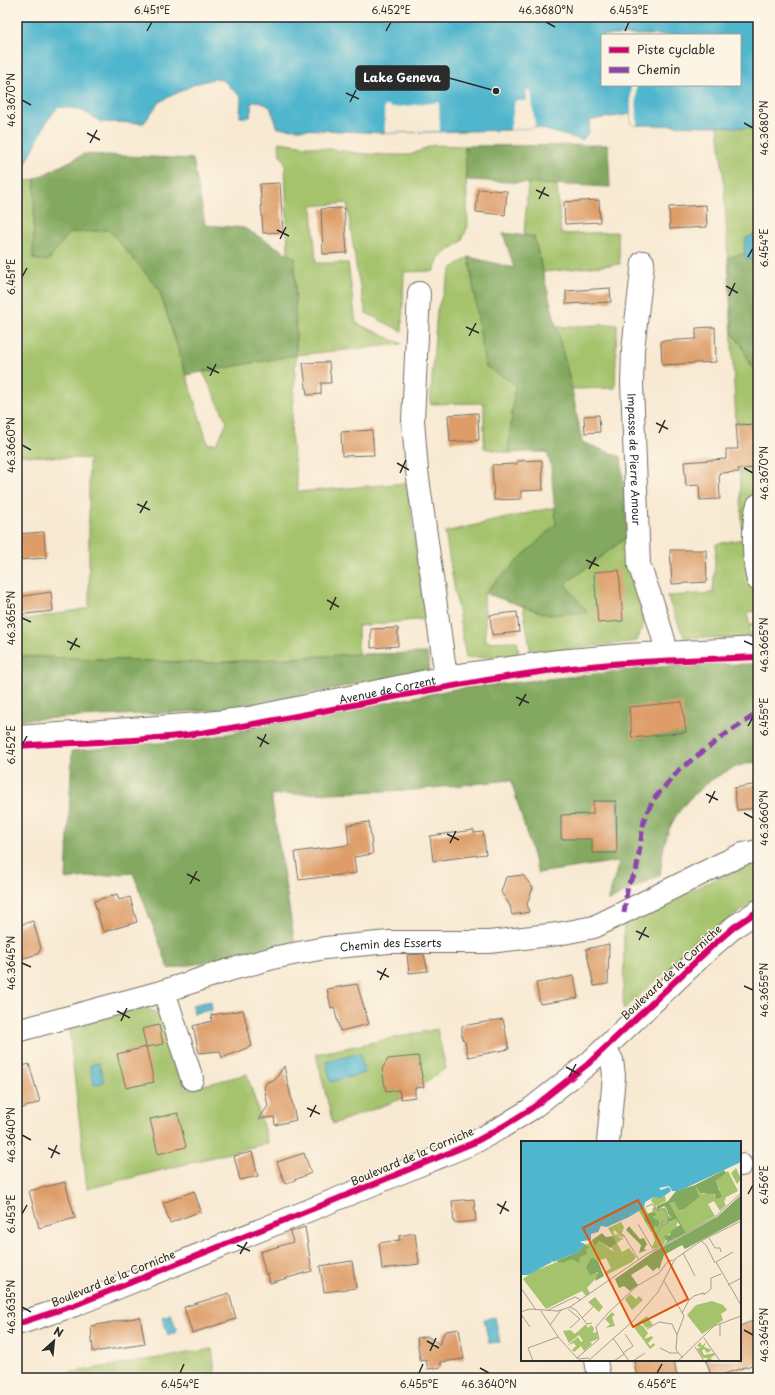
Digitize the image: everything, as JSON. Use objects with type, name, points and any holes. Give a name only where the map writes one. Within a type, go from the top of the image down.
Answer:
[{"type":"street","name":"Impasse de Pierre Amour","points":[[643,262],[633,349],[632,384],[639,565],[656,611],[664,640],[664,653]]},
{"type":"street","points":[[419,293],[413,420],[417,471],[446,677]]},
{"type":"street","points":[[758,505],[755,516],[756,569],[758,580]]},
{"type":"street","name":"Avenue de Corzent","points":[[17,737],[200,724],[249,718],[446,677],[572,659],[758,648]]},
{"type":"street","name":"Chemin des Esserts","points":[[17,1031],[164,991],[270,959],[325,948],[389,942],[489,942],[558,934],[594,927],[717,866],[743,854],[758,851]]},
{"type":"street","name":"Boulevard de la Corniche","points":[[17,1324],[75,1306],[473,1143],[531,1109],[605,1048],[734,927],[758,911]]},
{"type":"street","points":[[164,991],[192,1079]]},
{"type":"street","points":[[605,1048],[612,1060],[614,1076],[608,1141]]},
{"type":"street","points":[[596,1361],[599,1378]]},
{"type":"green space","points":[[718,126],[758,129],[758,424],[736,424],[724,182]]},
{"type":"green space","points":[[279,142],[365,154],[395,155],[410,155],[433,145],[465,146],[468,226],[461,242],[439,257],[434,271],[404,272],[402,331],[366,313],[357,272],[347,203],[312,206],[316,263],[348,263],[356,323],[402,344],[296,355],[295,258],[288,254],[285,162],[280,155]]},
{"type":"green space","points":[[608,145],[610,187],[467,180],[465,146]]},
{"type":"green space","points":[[84,154],[193,159],[205,225],[244,228],[295,258],[296,355],[186,375],[159,289],[109,230],[69,233],[48,261],[33,259],[35,179]]},
{"type":"green space","points":[[35,179],[33,259],[48,261],[69,233],[109,230],[159,289],[208,444],[217,443],[227,422],[203,372],[296,355],[291,435],[298,492],[407,483],[425,619],[358,626],[358,654],[208,663],[17,656],[17,621],[89,608],[89,459],[17,455],[17,184]]},
{"type":"green space","points":[[528,183],[557,185],[561,234],[617,232],[620,264],[543,272],[534,237],[524,235]]},
{"type":"green space","points":[[503,233],[534,237],[572,389],[582,442],[621,457],[628,536],[565,584],[587,612],[549,615],[484,593],[556,524],[551,467],[547,452],[508,453],[515,384],[485,366],[469,257],[514,268]]},
{"type":"green space","points":[[758,250],[758,373],[751,366],[742,346],[733,334],[729,257]]},
{"type":"green space","points":[[469,257],[485,366],[515,384],[508,453],[484,448],[484,403],[430,404],[437,310],[452,268]]},
{"type":"green space","points":[[617,324],[615,388],[572,389],[556,327]]},
{"type":"green space","points":[[738,446],[758,468],[758,611],[748,612],[749,624],[758,624],[758,626],[749,627],[750,639],[684,637],[667,596],[713,593],[716,544],[743,539]]},
{"type":"green space","points":[[555,507],[556,524],[484,593],[486,642],[517,641],[519,655],[466,658],[445,532]]},
{"type":"green space","points":[[628,536],[648,611],[637,641],[531,654],[523,606],[549,615],[587,612],[565,584]]},
{"type":"green space","points":[[427,653],[430,670],[225,710],[17,720],[17,656],[208,663],[358,654]]},
{"type":"green space","points":[[758,664],[758,762],[745,764],[731,769],[718,776],[693,795],[683,806],[669,830],[664,846],[660,875],[608,901],[619,861],[538,873],[511,780],[413,790],[271,795],[295,945],[169,969],[133,873],[66,879],[72,751],[202,739],[455,689],[678,665]]},
{"type":"green space","points":[[758,859],[758,900],[714,929],[623,1010],[624,922]]},
{"type":"green space","points":[[145,1006],[165,1019],[185,1090],[247,1074],[268,1143],[87,1189],[69,1028]]},
{"type":"green space","points":[[437,1029],[446,1068],[401,1099],[333,1124],[316,1054]]},
{"type":"green space","points":[[212,1349],[216,1378],[37,1378]]},
{"type":"water","points":[[17,17],[758,17],[758,129],[718,126],[637,125],[631,124],[631,114],[591,120],[589,132],[582,140],[535,127],[510,130],[385,133],[278,128],[270,107],[259,101],[252,102],[250,117],[240,117],[241,97],[224,81],[216,78],[195,84],[159,102],[144,123],[101,122],[80,109],[58,107],[47,121],[20,175],[17,175]]},
{"type":"water","points":[[755,234],[758,237],[758,257],[755,259],[746,259],[744,249],[746,238]]},
{"type":"water","points":[[211,1001],[212,1010],[194,1013],[192,1005]]},
{"type":"water","points":[[360,1053],[365,1073],[331,1082],[326,1062]]},
{"type":"water","points":[[99,1063],[104,1082],[94,1085],[90,1065]]},
{"type":"water","points":[[171,1314],[177,1332],[168,1335],[162,1317]]},
{"type":"water","points":[[495,1317],[500,1342],[489,1343],[484,1319]]},
{"type":"pier","points":[[631,86],[636,86],[637,125],[631,124]]},
{"type":"pier","points":[[527,90],[531,90],[535,127],[510,130],[515,101],[527,101]]},
{"type":"pier","points":[[439,102],[440,131],[385,133],[384,107],[389,105],[390,108]]},
{"type":"building","points":[[280,183],[283,232],[263,233],[260,184]]},
{"type":"building","points":[[478,189],[507,191],[505,215],[476,212]]},
{"type":"building","points":[[599,200],[600,222],[565,224],[564,202]]},
{"type":"building","points":[[706,205],[707,227],[670,229],[669,207]]},
{"type":"building","points":[[344,208],[347,253],[323,254],[321,209]]},
{"type":"building","points":[[610,288],[611,302],[566,304],[566,291]]},
{"type":"building","points":[[715,327],[716,362],[662,365],[661,341],[696,339],[696,328]]},
{"type":"building","points":[[329,362],[331,383],[321,383],[321,394],[307,395],[303,363]]},
{"type":"building","points":[[478,413],[479,440],[450,442],[448,415]]},
{"type":"building","points":[[599,415],[600,432],[585,433],[584,416]]},
{"type":"building","points":[[736,424],[758,425],[758,468],[738,469],[739,472],[719,473],[720,499],[700,500],[699,485],[686,486],[684,462],[726,459],[726,449],[738,449]]},
{"type":"building","points":[[372,430],[374,455],[342,456],[341,432]]},
{"type":"building","points":[[542,460],[543,490],[521,491],[521,499],[494,500],[492,465],[517,464],[517,461]]},
{"type":"building","points":[[44,532],[46,558],[17,560],[17,534]]},
{"type":"building","points":[[670,550],[706,550],[707,582],[672,584]]},
{"type":"building","points":[[619,570],[623,621],[598,623],[594,572]]},
{"type":"building","points":[[51,592],[53,611],[17,615],[17,597]]},
{"type":"building","points":[[517,612],[519,632],[492,635],[490,615]]},
{"type":"building","points":[[398,628],[398,646],[371,648],[371,629]]},
{"type":"building","points":[[682,702],[686,732],[632,738],[629,707]]},
{"type":"building","points":[[758,784],[758,808],[737,810],[734,788]]},
{"type":"building","points":[[593,801],[616,801],[617,853],[592,853],[592,839],[561,839],[561,815],[593,814]]},
{"type":"building","points":[[369,822],[373,854],[354,857],[356,873],[299,880],[295,852],[349,845],[347,825]]},
{"type":"building","points":[[474,830],[474,833],[483,832],[486,854],[433,861],[430,836]]},
{"type":"building","points":[[523,875],[533,888],[527,903],[529,912],[512,915],[510,906],[501,892],[506,877]]},
{"type":"building","points":[[117,894],[119,900],[130,897],[137,922],[103,932],[94,901]]},
{"type":"building","points":[[33,921],[41,948],[38,954],[17,960],[17,926]]},
{"type":"building","points":[[609,944],[608,984],[594,986],[586,949]]},
{"type":"building","points":[[424,954],[428,971],[409,973],[407,955]]},
{"type":"building","points":[[574,976],[578,998],[540,1004],[536,983]]},
{"type":"building","points":[[357,984],[369,1024],[340,1031],[334,1007],[331,1008],[327,989]]},
{"type":"building","points":[[243,1010],[252,1046],[222,1058],[220,1051],[199,1053],[193,1026],[212,1021],[211,1015]]},
{"type":"building","points":[[503,1019],[509,1049],[468,1057],[465,1042],[462,1039],[462,1026]]},
{"type":"building","points":[[159,1025],[163,1044],[146,1047],[142,1029]]},
{"type":"building","points":[[146,1047],[154,1082],[126,1088],[117,1054]]},
{"type":"building","points":[[418,1056],[424,1087],[415,1088],[415,1097],[401,1099],[399,1090],[386,1092],[382,1069],[388,1059]]},
{"type":"building","points":[[29,1064],[40,1102],[17,1110],[17,1068]]},
{"type":"building","points":[[284,1066],[296,1120],[275,1125],[274,1117],[259,1119],[268,1106],[264,1087],[267,1082],[275,1080]]},
{"type":"building","points":[[178,1113],[186,1147],[158,1154],[150,1119]]},
{"type":"building","points":[[252,1152],[258,1176],[240,1180],[234,1156]]},
{"type":"building","points":[[304,1153],[311,1173],[285,1184],[277,1162]]},
{"type":"building","points":[[65,1182],[75,1218],[39,1228],[29,1191]]},
{"type":"building","points":[[194,1191],[201,1211],[170,1223],[163,1203]]},
{"type":"building","points":[[474,1199],[476,1221],[454,1223],[452,1201]]},
{"type":"building","points":[[305,1227],[312,1271],[270,1283],[268,1274],[266,1275],[260,1252],[293,1242],[290,1232]]},
{"type":"building","points":[[415,1233],[419,1264],[382,1269],[379,1243],[400,1240],[399,1236]]},
{"type":"building","points":[[352,1261],[356,1288],[324,1292],[320,1266]]},
{"type":"building","points":[[229,1293],[236,1319],[192,1333],[184,1307]]},
{"type":"building","points":[[140,1317],[145,1344],[93,1352],[91,1326]]},
{"type":"building","points":[[758,1319],[758,1363],[712,1378],[706,1361],[741,1361],[741,1326]]},
{"type":"building","points":[[459,1329],[464,1359],[441,1362],[441,1367],[428,1369],[426,1360],[420,1361],[417,1338],[427,1336],[439,1344],[445,1331]]},
{"type":"building","points":[[634,1361],[674,1361],[677,1378],[637,1378]]},
{"type":"marked path","points":[[624,913],[628,884],[636,873],[644,820],[653,800],[680,769],[726,734],[758,713]]},
{"type":"cycle path","points":[[17,746],[132,740],[201,733],[517,675],[587,666],[636,662],[758,657]]},
{"type":"cycle path","points":[[17,1324],[75,1305],[342,1197],[473,1143],[502,1127],[531,1109],[588,1064],[710,948],[734,927],[758,911]]},
{"type":"place","name":"Lake Geneva","points":[[496,91]]}]
